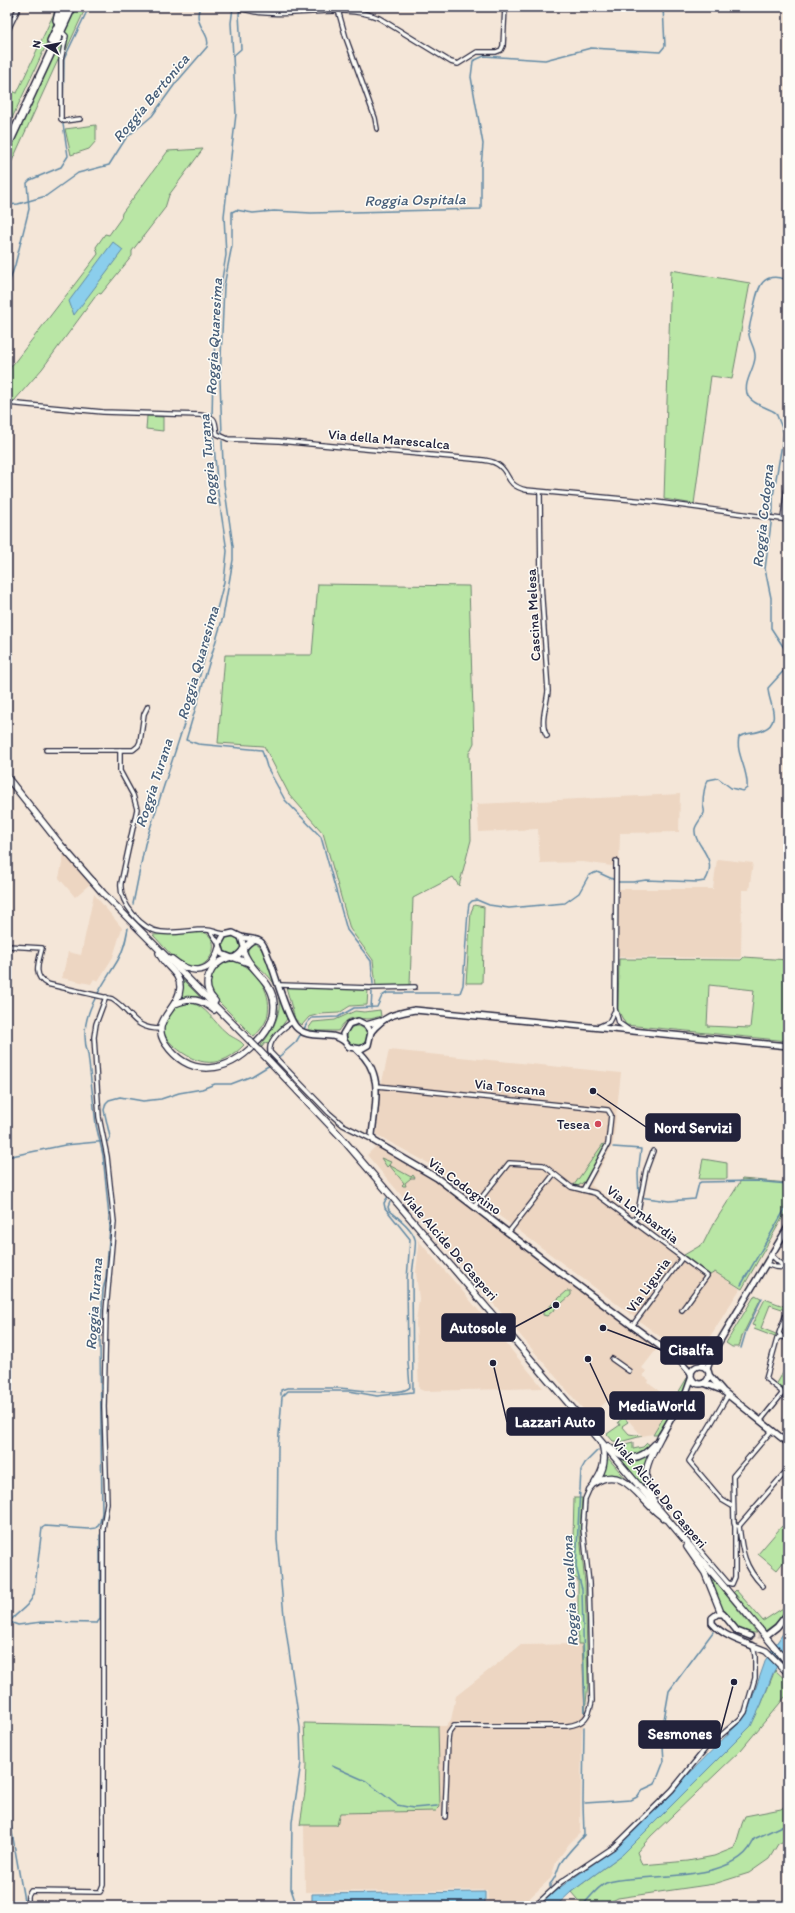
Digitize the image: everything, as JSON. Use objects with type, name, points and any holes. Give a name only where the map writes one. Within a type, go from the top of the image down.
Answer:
[{"type":"highway","points":[[52,38],[52,30],[59,14],[58,7]]},
{"type":"highway","points":[[7,135],[67,7]]},
{"type":"highway","points":[[7,147],[72,7]]},
{"type":"main road","points":[[7,777],[60,844],[102,893],[223,1015]]},
{"type":"main road","points":[[158,949],[179,965],[192,971],[208,967],[216,957],[219,946]]},
{"type":"main road","points":[[158,949],[160,957],[176,973],[179,980],[179,994],[164,1016],[161,1029],[162,1036],[171,1051],[191,1064],[206,1068],[216,1068],[237,1060],[254,1045],[269,1028],[274,1010],[272,994],[268,984],[249,963],[244,948]]},
{"type":"main road","points":[[223,1015],[219,1006],[210,996],[208,976],[216,963],[232,958],[249,963]]},
{"type":"main road","points":[[172,1005],[188,999],[195,999],[205,1002],[223,1015]]},
{"type":"main road","name":"Viale Alcide De Gasperi","points":[[223,1015],[266,1057],[278,1065],[340,1136],[663,1514],[787,1662]]},
{"type":"main road","points":[[595,1434],[614,1451],[626,1457],[634,1458],[648,1452],[661,1436]]},
{"type":"main road","points":[[661,1436],[648,1463],[646,1477],[648,1490],[663,1514]]},
{"type":"main road","points":[[595,1483],[601,1473],[604,1461],[600,1440]]},
{"type":"main road","points":[[595,1483],[606,1478],[618,1478],[624,1481],[634,1489],[655,1512],[668,1520]]},
{"type":"main road","points":[[683,1539],[690,1554],[705,1574],[721,1613]]},
{"type":"main road","points":[[753,1646],[768,1653],[782,1668],[788,1672]]},
{"type":"street","points":[[7,32],[19,7]]},
{"type":"street","points":[[239,8],[287,12],[353,10],[372,15],[451,62],[458,64],[477,52],[496,52],[501,50],[503,46],[505,7]]},
{"type":"street","points":[[338,10],[346,38],[375,118],[377,130]]},
{"type":"street","points":[[61,31],[66,36],[61,60],[63,121],[80,120]]},
{"type":"street","name":"Via della Marescalca","points":[[7,403],[103,412],[212,417],[216,420],[217,434],[228,439],[279,441],[453,456],[493,462],[500,467],[509,481],[516,487],[540,492],[656,502],[788,520]]},
{"type":"street","points":[[783,520],[788,478]]},
{"type":"street","name":"Cascina Melesa","points":[[540,492],[542,584],[548,691],[544,704],[544,730],[547,736]]},
{"type":"street","points":[[46,750],[134,750],[138,746],[144,714],[148,706]]},
{"type":"street","points":[[120,750],[120,771],[133,794],[137,809],[121,883],[121,892],[124,901],[143,923],[156,931],[211,931],[227,934],[233,933],[241,937],[261,942],[280,986],[292,1022],[299,1030],[317,1036],[330,1036],[344,1041],[349,1047],[357,1050],[369,1062]]},
{"type":"street","points":[[616,861],[615,1009],[619,1023],[630,1030]]},
{"type":"street","points":[[211,931],[216,937],[222,954],[232,958],[256,940]]},
{"type":"street","points":[[219,946],[221,938],[227,934]]},
{"type":"street","points":[[241,937],[244,948]]},
{"type":"street","points":[[7,946],[42,948],[38,965],[38,975],[41,980],[47,984],[106,997],[118,1003],[140,1025],[151,1029],[161,1029]]},
{"type":"street","points":[[280,986],[370,988],[415,986]]},
{"type":"street","points":[[28,1906],[28,1896],[34,1891],[100,1892],[103,1885],[103,1528],[106,1512],[107,1491],[104,1407],[106,1311],[114,1222],[105,1142],[99,1117],[94,1037],[96,1024],[106,997]]},
{"type":"street","points":[[597,1027],[609,1022],[615,1009]]},
{"type":"street","points":[[373,1140],[376,1086],[369,1062],[368,1045],[371,1032],[380,1021],[387,1016],[414,1010],[788,1046]]},
{"type":"street","points":[[366,1025],[380,1021]]},
{"type":"street","name":"Via Codognino","points":[[292,1022],[282,1029],[271,1044],[269,1050],[278,1065],[329,1113],[343,1125],[373,1140],[432,1174],[508,1233],[680,1361],[691,1376]]},
{"type":"street","points":[[330,1036],[343,1031],[353,1022],[362,1022],[371,1032]]},
{"type":"street","points":[[343,1031],[344,1041]]},
{"type":"street","points":[[357,1050],[368,1045]]},
{"type":"street","name":"Via Toscana","points":[[376,1086],[608,1110],[611,1113],[608,1144],[583,1190]]},
{"type":"street","points":[[633,1220],[637,1216],[646,1170],[653,1150]]},
{"type":"street","name":"Via Lombardia","points":[[474,1207],[508,1163],[543,1165],[571,1186],[596,1193],[707,1276],[682,1310]]},
{"type":"street","points":[[508,1233],[554,1174]]},
{"type":"street","points":[[788,1227],[715,1349],[707,1369],[709,1375],[726,1393],[788,1443]]},
{"type":"street","points":[[771,1255],[786,1267]]},
{"type":"street","name":"Via Liguria","points":[[632,1326],[682,1258]]},
{"type":"street","points":[[766,1264],[774,1267],[786,1267]]},
{"type":"street","points":[[782,1337],[780,1332],[788,1309]]},
{"type":"street","points":[[761,1420],[782,1394],[781,1391],[767,1381],[766,1377],[778,1337],[788,1339]]},
{"type":"street","points":[[661,1436],[686,1393],[691,1376],[698,1366],[715,1349]]},
{"type":"street","points":[[612,1360],[629,1371]]},
{"type":"street","name":"Via Codognino","points":[[680,1361],[698,1366]]},
{"type":"street","points":[[698,1366],[707,1369]]},
{"type":"street","points":[[686,1393],[702,1384],[709,1375]]},
{"type":"street","points":[[691,1376],[695,1383],[726,1393]]},
{"type":"street","points":[[726,1393],[689,1460],[722,1500],[732,1506]]},
{"type":"street","points":[[763,1586],[752,1575],[745,1562],[732,1506],[733,1476],[772,1430]]},
{"type":"street","points":[[693,1542],[728,1583],[732,1584],[735,1577],[737,1525],[788,1469]]},
{"type":"street","points":[[445,1817],[448,1740],[449,1733],[454,1726],[567,1726],[581,1723],[590,1713],[592,1699],[589,1583],[583,1528],[586,1499],[589,1490],[595,1483]]},
{"type":"street","points":[[535,1906],[561,1882],[615,1846],[680,1780],[706,1748],[740,1719],[745,1712],[755,1682],[755,1656],[753,1646],[733,1638],[713,1624],[713,1616],[721,1613],[724,1614],[737,1631],[750,1636]]},
{"type":"street","points":[[768,1634],[777,1627],[788,1613]]},
{"type":"shaded area","points":[[680,794],[679,832],[620,833],[619,867],[583,862],[540,863],[538,829],[479,832],[477,804]]},
{"type":"shaded area","points":[[64,854],[90,884],[75,897],[59,878]]},
{"type":"shaded area","points":[[717,859],[753,863],[749,890],[742,890],[741,958],[618,957],[619,889],[713,889]]},
{"type":"shaded area","points":[[94,894],[122,928],[113,957],[98,981],[94,979],[91,984],[62,978],[68,952],[81,955]]},
{"type":"shaded area","points":[[389,1050],[621,1073],[613,1144],[591,1185],[710,1275],[715,1272],[740,1289],[694,1362],[430,1164],[377,1135],[380,1091]]},
{"type":"shaded area","points":[[376,1146],[429,1176],[554,1273],[659,1346],[642,1368],[646,1371],[643,1376],[649,1380],[648,1383],[673,1401],[653,1434],[642,1436],[610,1399],[589,1416],[367,1155]]},
{"type":"shaded area","points":[[417,1239],[543,1388],[424,1391],[419,1389],[416,1323],[419,1299],[416,1272],[419,1246]]},
{"type":"shaded area","points":[[582,1644],[585,1713],[582,1733],[580,1833],[569,1844],[556,1862],[551,1878],[521,1906],[488,1906],[487,1890],[305,1892],[304,1825],[337,1825],[340,1813],[436,1811],[440,1807],[438,1726],[446,1726],[451,1720],[456,1696],[521,1645]]},
{"type":"green space","points":[[75,7],[86,7],[63,57],[58,60],[7,172],[7,153]]},
{"type":"green space","points":[[55,11],[55,18],[49,39],[7,129],[7,115],[11,106],[7,104],[7,89],[17,93]]},
{"type":"green space","points":[[96,125],[96,141],[89,149],[71,155],[65,129]]},
{"type":"green space","points":[[203,149],[169,195],[165,208],[132,251],[132,256],[101,294],[98,293],[42,369],[14,401],[7,401],[7,372],[98,254],[96,247],[105,234],[109,235],[121,218],[122,213],[168,151]]},
{"type":"green space","points":[[671,270],[750,283],[732,379],[711,376],[694,504],[664,499]]},
{"type":"green space","points":[[147,416],[163,417],[163,431],[146,429]]},
{"type":"green space","points":[[318,584],[469,586],[474,743],[469,753],[471,840],[459,886],[453,877],[413,898],[410,985],[376,986],[373,960],[350,929],[323,833],[289,794],[264,746],[218,743],[225,655],[312,655]]},
{"type":"green space","points":[[474,905],[484,907],[482,983],[466,983],[471,912]]},
{"type":"green space","points":[[203,932],[210,936],[213,942],[211,956],[200,966],[192,967],[180,963],[153,935]]},
{"type":"green space","points":[[231,935],[238,938],[241,945],[238,952],[231,955],[224,952],[221,945],[224,938]]},
{"type":"green space","points":[[254,943],[265,954],[287,1019],[268,1044],[265,1043],[262,1047],[261,1045],[272,1030],[276,1021],[279,1004],[275,986],[270,978],[248,955],[248,945]]},
{"type":"green space","points":[[744,957],[788,960],[788,1041],[626,1025],[618,1010],[619,959],[741,960]],"holes":[[[709,985],[754,990],[750,1028],[707,1026]]]},
{"type":"green space","points":[[235,961],[249,969],[260,981],[265,989],[269,1005],[266,1020],[254,1037],[212,995],[210,982],[213,971],[221,964]]},
{"type":"green space","points":[[179,976],[200,997],[187,996],[179,999]]},
{"type":"green space","points":[[286,987],[368,990],[367,1005],[350,1006],[339,1013],[320,1014],[309,1017],[302,1025],[295,1019]]},
{"type":"green space","points":[[189,1002],[201,1007],[222,1029],[244,1045],[227,1058],[209,1062],[192,1058],[174,1046],[165,1036],[163,1028],[164,1023],[172,1008]]},
{"type":"green space","points":[[380,1010],[381,1016],[370,1019],[354,1018],[348,1020],[338,1031],[315,1031],[308,1029],[313,1022],[335,1020],[355,1011],[364,1012]]},
{"type":"green space","points":[[357,1026],[364,1029],[367,1036],[364,1043],[357,1046],[350,1043],[347,1036],[350,1029]]},
{"type":"green space","points":[[603,1144],[605,1145],[585,1181],[578,1186],[574,1185]]},
{"type":"green space","points":[[381,1158],[391,1162],[387,1167]]},
{"type":"green space","points":[[703,1159],[727,1163],[727,1179],[699,1179]]},
{"type":"green space","points":[[389,1165],[411,1177],[413,1175],[415,1178],[411,1178],[405,1183],[406,1186],[403,1186],[402,1185],[404,1183]]},
{"type":"green space","points":[[742,1179],[788,1183],[788,1208],[742,1289],[715,1272],[710,1275],[684,1255],[703,1244],[711,1228]]},
{"type":"green space","points":[[567,1291],[571,1291],[571,1295],[547,1316],[543,1315],[543,1312]]},
{"type":"green space","points":[[755,1295],[761,1298],[742,1336],[739,1347],[732,1347],[726,1343]]},
{"type":"green space","points":[[765,1299],[786,1307],[785,1310],[770,1305],[761,1328],[776,1334],[775,1337],[754,1329],[755,1326],[752,1325]]},
{"type":"green space","points":[[788,1364],[788,1391],[787,1393],[776,1385]]},
{"type":"green space","points":[[687,1378],[685,1389],[676,1406],[657,1435],[653,1435]]},
{"type":"green space","points":[[624,1417],[628,1422],[622,1426],[629,1434],[642,1436],[620,1442],[613,1441],[607,1434],[620,1425],[618,1422]]},
{"type":"green space","points":[[633,1442],[633,1449],[643,1447],[647,1443],[650,1445],[645,1450],[635,1455],[619,1451],[609,1443],[617,1446]]},
{"type":"green space","points":[[648,1455],[643,1472],[645,1489],[617,1456],[633,1460]]},
{"type":"green space","points":[[607,1457],[627,1480],[600,1479],[606,1467]]},
{"type":"green space","points":[[574,1498],[582,1498],[580,1536],[585,1584],[588,1683],[585,1713],[582,1644],[578,1644],[578,1579],[572,1578]]},
{"type":"green space","points":[[782,1526],[788,1532],[788,1556],[777,1570],[758,1554]]},
{"type":"green space","points":[[707,1573],[757,1633],[747,1632],[738,1628],[731,1621],[719,1602]]},
{"type":"green space","points":[[736,1590],[763,1621],[783,1608],[788,1608],[776,1623],[765,1631],[733,1593]]},
{"type":"green space","points":[[775,1670],[788,1682],[788,1697],[785,1697],[741,1750],[651,1836],[637,1852],[642,1865],[688,1861],[714,1856],[734,1848],[745,1816],[781,1809],[788,1804],[788,1839],[778,1844],[769,1859],[749,1873],[714,1884],[618,1898],[602,1906],[583,1906],[571,1892],[623,1854],[761,1705]]},
{"type":"green space","points":[[304,1723],[438,1726],[440,1807],[436,1811],[340,1813],[337,1825],[300,1825],[305,1792],[306,1764]]},
{"type":"water","points":[[113,242],[123,250],[74,315],[69,301]]},
{"type":"water","points":[[788,1626],[788,1647],[773,1673],[751,1726],[623,1854],[571,1892],[556,1906],[538,1906],[555,1891],[617,1847],[739,1723],[747,1713],[766,1659]]},
{"type":"water","points":[[485,1892],[485,1906],[312,1906],[312,1894]]},
{"type":"waterway","points":[[7,289],[15,265],[29,209],[27,183],[30,180],[61,167],[68,156],[63,124],[64,59],[89,7]]},
{"type":"waterway","name":"Roggia Bertonica","points":[[7,205],[18,204],[46,196],[78,173],[109,165],[126,138],[152,116],[175,84],[207,47],[207,38],[198,19],[200,7]]},
{"type":"waterway","points":[[233,7],[231,23],[233,56]]},
{"type":"waterway","name":"Roggia Ospitala","points":[[222,434],[220,380],[224,286],[232,245],[232,212],[236,210],[253,213],[274,211],[311,213],[481,209],[481,167],[483,144],[471,77],[473,61],[484,56],[545,60],[591,48],[660,52],[665,46],[663,7]]},
{"type":"waterway","name":"Roggia Turana","points":[[133,904],[145,844],[200,675],[224,582],[227,551],[218,493],[212,421],[213,367],[219,297],[226,255],[224,216],[236,114],[233,56],[241,49],[240,8]]},
{"type":"waterway","name":"Roggia Codogna","points":[[788,280],[771,278],[766,280],[759,289],[749,332],[755,352],[755,358],[746,387],[748,396],[753,402],[776,413],[784,433],[773,496],[773,509],[765,569],[771,598],[771,628],[788,654]]},
{"type":"waterway","name":"Roggia Quaresima","points":[[222,441],[224,484],[233,546],[233,560],[223,617],[186,740],[198,744],[262,750],[267,767],[285,800],[321,837],[347,930],[371,961],[373,984]]},
{"type":"waterway","name":"Roggia Codogna","points":[[273,1062],[296,1042],[312,1018],[338,1017],[354,1008],[377,1007],[382,996],[387,993],[460,993],[463,985],[468,911],[469,904],[472,901],[477,900],[489,905],[509,908],[565,903],[579,893],[589,875],[597,872],[619,882],[646,880],[705,881],[709,873],[708,858],[695,835],[695,829],[704,813],[703,798],[708,780],[718,778],[731,788],[743,791],[747,788],[746,775],[739,750],[739,737],[763,730],[772,722],[773,711],[768,688],[788,666]]},
{"type":"waterway","name":"Roggia Turana","points":[[7,1626],[13,1617],[28,1604],[34,1594],[42,1528],[45,1526],[88,1529],[96,1528],[100,1522],[102,1513],[100,1340],[103,1290],[106,1277],[110,1227],[103,1155],[96,1125],[88,1054],[85,1041],[85,1028],[92,1004],[122,952],[128,928]]},
{"type":"waterway","name":"Roggia Quaresima","points":[[371,1008],[372,992]]},
{"type":"waterway","name":"Roggia Codogna","points":[[7,1157],[65,1145],[108,1141],[110,1137],[104,1110],[106,1103],[109,1100],[120,1097],[143,1101],[161,1099],[179,1093],[202,1089],[215,1084],[231,1084],[252,1076],[270,1065]]},
{"type":"waterway","points":[[613,1147],[641,1149],[638,1174],[639,1197],[669,1201],[695,1199],[699,1183],[701,1182],[755,1181],[788,1184]]},
{"type":"waterway","points":[[281,1395],[281,1390],[287,1388],[340,1388],[366,1391],[398,1392],[410,1387],[408,1362],[407,1279],[410,1239],[385,1208],[384,1203],[387,1198]]},
{"type":"waterway","name":"Roggia Cavallona","points":[[741,1285],[784,1211],[788,1199]]},
{"type":"waterway","points":[[304,1906],[295,1901],[291,1889],[292,1822],[301,1763],[300,1728],[284,1616],[277,1540],[278,1447],[282,1397],[288,1391],[349,1391],[377,1396],[413,1392],[412,1277],[415,1241],[408,1227],[389,1210],[388,1207],[390,1202]]},
{"type":"waterway","points":[[741,1348],[746,1331],[762,1298]]},
{"type":"waterway","name":"Roggia Cavallona","points":[[585,1713],[582,1589],[576,1567],[581,1470],[585,1463],[598,1450]]},
{"type":"waterway","points":[[7,1621],[18,1625],[42,1622],[97,1623],[100,1619],[100,1535]]},
{"type":"waterway","points":[[585,1803],[631,1800],[637,1797],[642,1790],[655,1784],[664,1761],[662,1731],[669,1691],[713,1632]]},
{"type":"waterway","name":"Roggia Cavallona","points":[[550,1887],[560,1864],[584,1835],[584,1727]]},
{"type":"waterway","points":[[332,1766],[366,1781],[397,1805],[413,1808],[437,1806]]},
{"type":"waterway","points":[[7,1818],[11,1827],[25,1906]]},
{"type":"waterway","points":[[582,1906],[599,1887],[606,1883],[624,1879],[689,1874],[722,1867],[736,1860],[747,1851],[754,1839],[788,1823]]},
{"type":"tunnel","points":[[750,1636],[762,1636],[767,1634]]},
{"type":"place","name":"Nord Servizi","points":[[593,1091]]},
{"type":"place","name":"Tesea","points":[[598,1124]]},
{"type":"place","name":"Autosole","points":[[556,1305]]},
{"type":"place","name":"Cisalfa","points":[[603,1328]]},
{"type":"place","name":"MediaWorld","points":[[588,1359]]},
{"type":"place","name":"Lazzari Auto","points":[[493,1363]]},
{"type":"place","name":"Sesmones","points":[[734,1682]]}]
